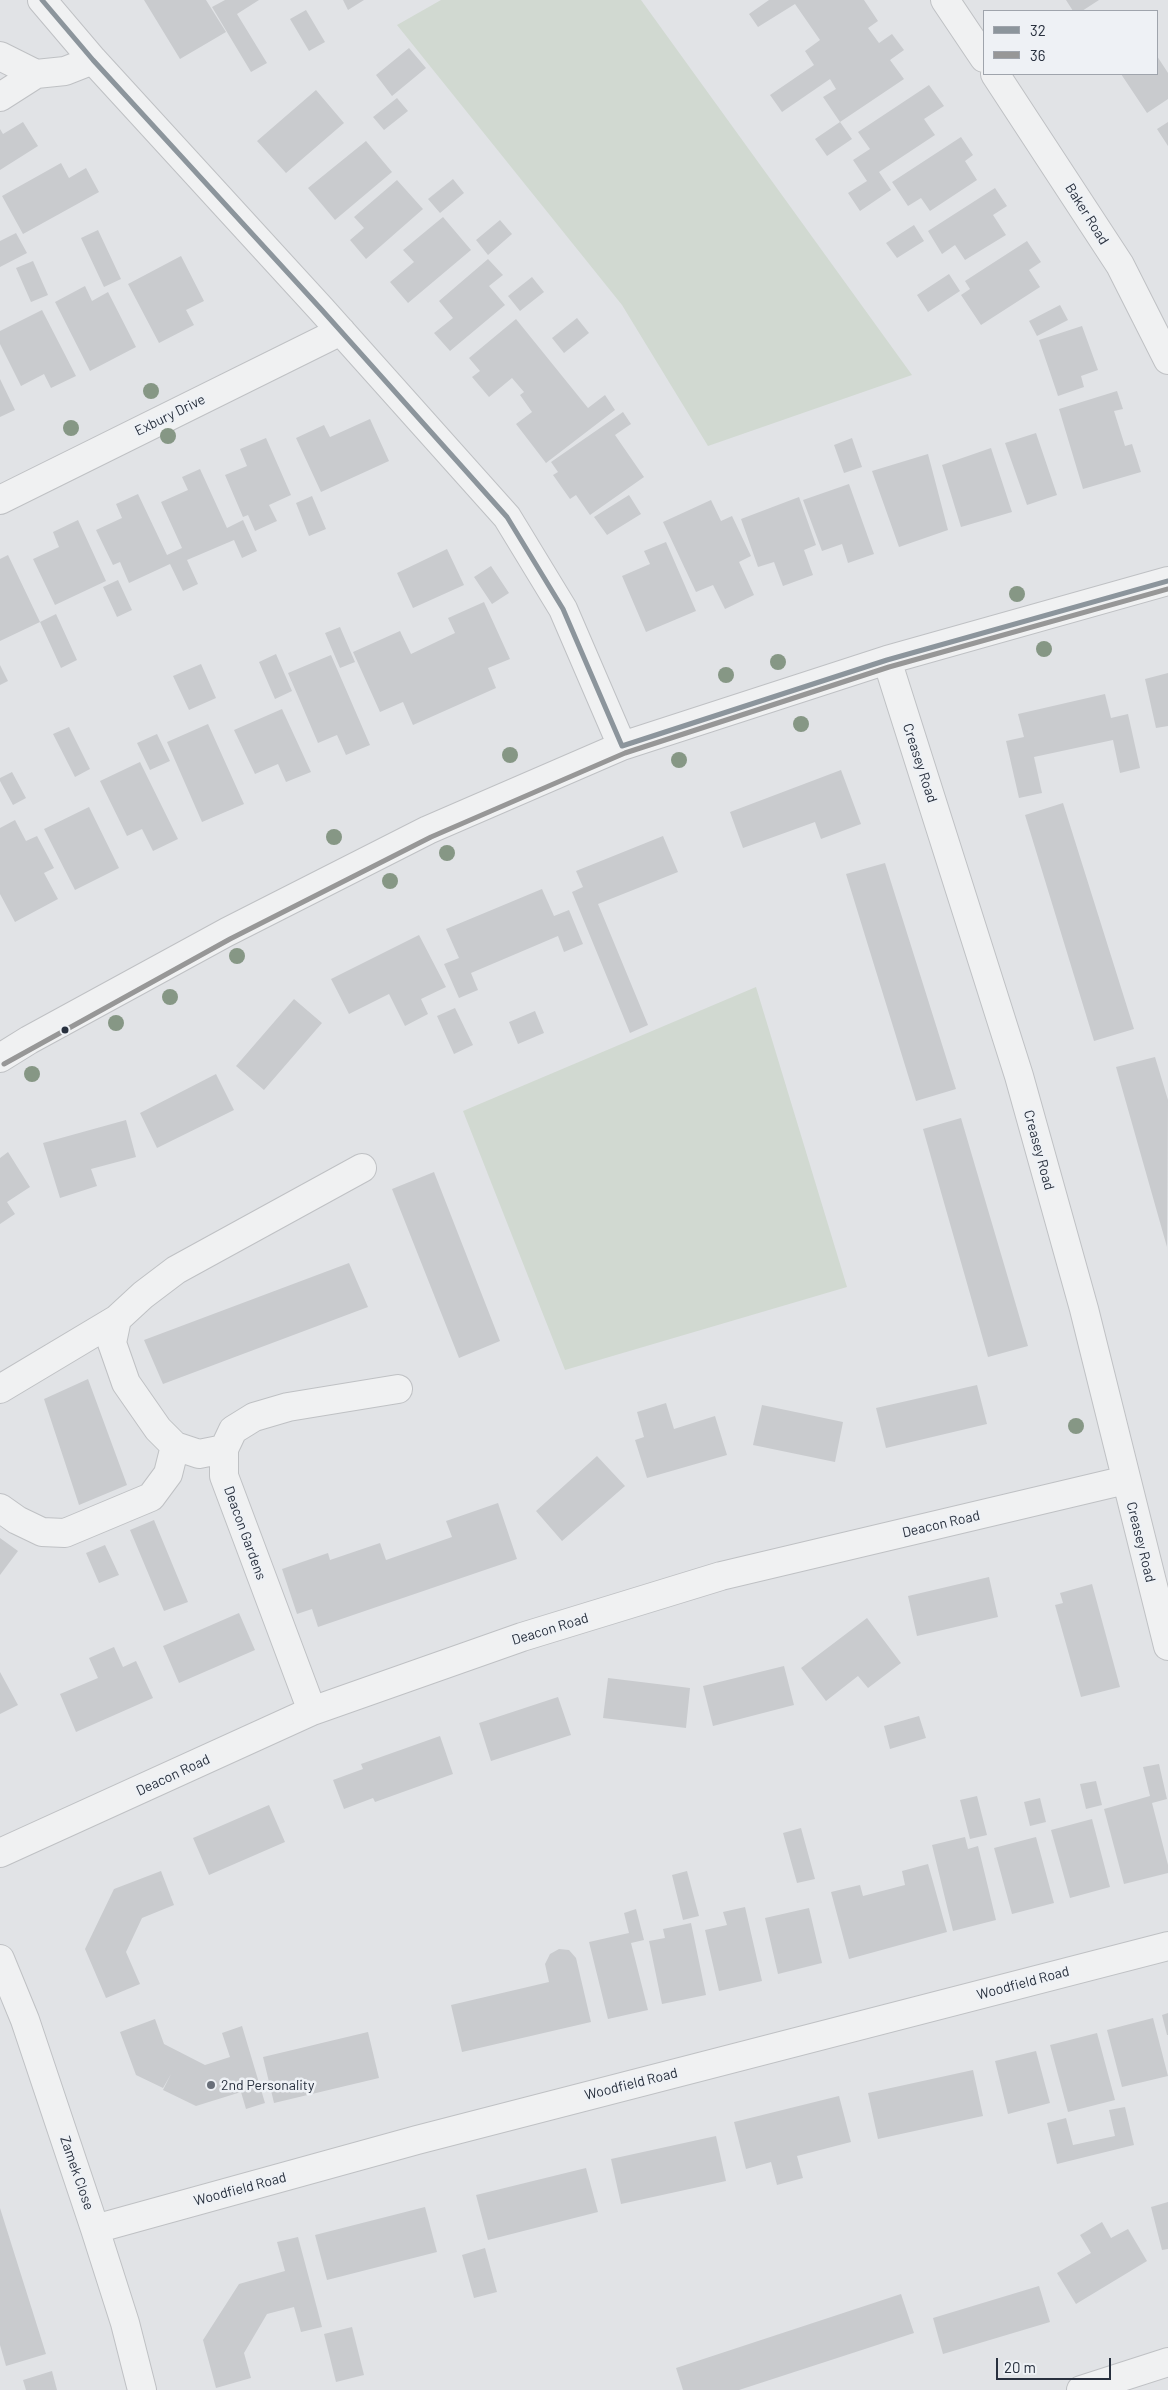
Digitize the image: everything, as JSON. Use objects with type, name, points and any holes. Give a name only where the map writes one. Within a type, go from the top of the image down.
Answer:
[{"type":"street","points":[[42,0],[93,60],[341,331],[507,517],[563,610],[622,746]]},
{"type":"street","points":[[945,0],[983,57]]},
{"type":"street","points":[[0,56],[36,74]]},
{"type":"street","points":[[0,97],[36,74],[65,71],[93,60]]},
{"type":"street","name":"Baker Road","points":[[996,75],[1120,265],[1168,360]]},
{"type":"street","name":"Exbury Drive","points":[[0,500],[341,331]]},
{"type":"street","points":[[0,1058],[29,1040],[227,932],[428,830],[622,746],[888,660],[1168,581]]},
{"type":"street","name":"Creasey Road","points":[[888,660],[1019,1076],[1084,1309],[1168,1646]]},
{"type":"street","points":[[0,1389],[117,1319],[144,1294],[176,1270],[362,1168]]},
{"type":"street","points":[[117,1319],[112,1343],[126,1383],[158,1428],[176,1446],[199,1454],[224,1449],[233,1430],[254,1417],[288,1407],[398,1389]]},
{"type":"street","points":[[0,1508],[17,1520],[42,1532],[66,1532],[151,1497],[168,1474],[176,1446]]},
{"type":"street","name":"Deacon Gardens","points":[[224,1449],[224,1476],[312,1711]]},
{"type":"street","name":"Deacon Road","points":[[0,1854],[312,1711],[522,1637],[721,1576],[1126,1480]]},
{"type":"street","name":"Woodfield Road","points":[[95,2228],[417,2140],[1168,1946]]},
{"type":"street","name":"Zamek Close","points":[[0,1959],[25,2020],[95,2228],[125,2323],[142,2390]]},
{"type":"street","points":[[1081,2390],[1168,2362]]},
{"type":"shaded area","points":[[441,0],[641,0],[912,375],[708,446],[622,305],[397,25]]},
{"type":"shaded area","points":[[756,987],[847,1287],[565,1370],[463,1111]]},
{"type":"building","points":[[144,0],[206,0],[226,32],[180,59]]},
{"type":"building","points":[[225,0],[259,0],[237,14],[267,63],[251,72],[212,7]]},
{"type":"building","points":[[343,0],[364,0],[348,10]]},
{"type":"building","points":[[769,0],[864,0],[878,21],[868,28],[879,43],[892,34],[904,50],[890,60],[904,79],[840,122],[823,97],[836,89],[830,79],[782,112],[770,95],[814,65],[805,51],[820,40],[795,4],[758,27],[749,14]]},
{"type":"building","points":[[1066,0],[1099,0],[1084,10],[1072,10]]},
{"type":"building","points":[[306,10],[325,42],[309,51],[290,19]]},
{"type":"building","points":[[409,48],[426,68],[392,96],[376,75]]},
{"type":"building","points":[[1158,58],[1168,73],[1168,99],[1147,113],[1122,75],[1158,75]]},
{"type":"building","points":[[929,85],[944,106],[924,119],[935,135],[879,172],[891,190],[860,211],[848,193],[867,181],[853,160],[870,149],[858,132]]},
{"type":"building","points":[[316,90],[344,123],[286,173],[257,141]]},
{"type":"building","points":[[397,98],[408,111],[384,130],[373,117]]},
{"type":"building","points":[[23,122],[38,146],[0,170],[0,129],[3,134]]},
{"type":"building","points":[[840,122],[852,139],[827,156],[815,139]]},
{"type":"building","points":[[1168,122],[1168,146],[1157,129]]},
{"type":"building","points":[[961,137],[973,155],[965,161],[977,180],[930,211],[921,198],[908,206],[892,182]]},
{"type":"building","points":[[366,141],[392,172],[335,220],[308,188]]},
{"type":"building","points":[[61,163],[69,178],[86,168],[99,192],[23,234],[2,196]]},
{"type":"building","points":[[453,179],[464,193],[440,213],[428,199]]},
{"type":"building","points":[[397,180],[423,209],[366,259],[350,240],[364,228],[354,217]]},
{"type":"building","points":[[995,188],[1007,206],[993,215],[1006,235],[965,260],[955,245],[942,254],[928,231]]},
{"type":"building","points":[[443,217],[471,250],[408,303],[390,282],[414,262],[403,250]]},
{"type":"building","points":[[500,220],[512,234],[488,255],[476,240]]},
{"type":"building","points":[[914,225],[924,241],[897,258],[886,243]]},
{"type":"building","points":[[98,230],[121,279],[104,287],[81,238]]},
{"type":"building","points":[[16,233],[27,253],[0,267],[0,241]]},
{"type":"building","points":[[1027,241],[1041,262],[1029,270],[1040,287],[981,325],[961,295],[970,289],[965,281]]},
{"type":"building","points":[[181,256],[204,301],[186,310],[194,325],[159,343],[128,284]]},
{"type":"building","points":[[488,259],[503,275],[489,286],[505,305],[450,351],[434,333],[453,318],[439,301]]},
{"type":"building","points":[[33,261],[48,295],[31,302],[16,268]]},
{"type":"building","points":[[949,274],[960,291],[928,312],[917,295]]},
{"type":"building","points":[[532,277],[544,292],[520,311],[508,296]]},
{"type":"building","points":[[85,286],[92,301],[108,292],[136,347],[90,371],[55,302]]},
{"type":"building","points":[[1060,305],[1068,320],[1037,336],[1029,321]]},
{"type":"building","points":[[42,310],[76,376],[51,388],[44,374],[21,386],[0,344],[0,331]]},
{"type":"building","points":[[577,318],[589,333],[564,353],[552,338]]},
{"type":"building","points":[[516,319],[588,408],[605,395],[615,410],[546,463],[516,424],[532,412],[520,395],[524,392],[512,378],[489,397],[472,377],[480,371],[469,358]]},
{"type":"building","points":[[1082,326],[1098,370],[1081,376],[1084,387],[1058,396],[1039,340]]},
{"type":"building","points":[[0,379],[15,410],[0,417]]},
{"type":"building","points":[[1117,391],[1123,409],[1114,411],[1125,446],[1132,444],[1141,472],[1083,489],[1059,409]]},
{"type":"building","points":[[623,412],[631,424],[615,435],[644,477],[590,515],[576,495],[570,499],[553,475],[558,472],[551,462]]},
{"type":"building","points":[[370,419],[389,461],[321,492],[296,438],[324,425],[330,437]]},
{"type":"building","points":[[1036,433],[1057,495],[1027,505],[1005,443]]},
{"type":"building","points":[[266,438],[291,495],[269,505],[277,521],[255,531],[248,515],[243,517],[225,475],[247,466],[240,449]]},
{"type":"building","points":[[852,438],[862,467],[844,473],[834,445]]},
{"type":"building","points":[[991,448],[1012,512],[961,527],[942,465]]},
{"type":"building","points":[[928,454],[948,530],[899,547],[872,471]]},
{"type":"building","points":[[200,469],[227,528],[243,520],[257,551],[242,558],[234,540],[187,560],[198,584],[183,591],[170,564],[129,583],[120,562],[113,565],[96,530],[122,518],[116,504],[138,494],[167,555],[182,548],[161,502],[188,490],[182,477]]},
{"type":"building","points":[[849,484],[874,554],[848,563],[842,544],[822,551],[803,500]]},
{"type":"building","points":[[629,495],[641,514],[607,535],[594,517]]},
{"type":"building","points":[[312,496],[326,529],[309,536],[296,503]]},
{"type":"building","points":[[799,497],[816,545],[804,550],[813,575],[783,586],[774,562],[758,567],[741,519]]},
{"type":"building","points":[[711,500],[721,521],[732,516],[751,556],[739,562],[754,595],[725,609],[713,585],[696,592],[663,522]]},
{"type":"building","points":[[78,520],[106,581],[55,605],[33,559],[59,547],[53,532]]},
{"type":"building","points":[[666,542],[696,611],[646,632],[622,576],[650,564],[644,551]]},
{"type":"building","points":[[447,549],[464,585],[413,608],[397,573]]},
{"type":"building","points":[[8,555],[40,622],[0,641],[0,559]]},
{"type":"building","points":[[491,566],[509,593],[492,604],[474,577]]},
{"type":"building","points":[[118,580],[132,610],[117,617],[103,587]]},
{"type":"building","points":[[484,602],[510,659],[488,668],[496,688],[413,725],[403,702],[380,712],[353,652],[400,631],[411,654],[455,633],[448,618]]},
{"type":"building","points":[[56,614],[77,660],[61,668],[40,622]]},
{"type":"building","points":[[340,627],[355,662],[340,668],[325,633]]},
{"type":"building","points":[[276,654],[292,691],[275,699],[259,662]]},
{"type":"building","points":[[331,655],[370,745],[346,755],[337,735],[318,743],[288,673]]},
{"type":"building","points":[[201,664],[216,698],[189,710],[173,676]]},
{"type":"building","points":[[0,665],[8,681],[0,685]]},
{"type":"building","points":[[1168,673],[1168,726],[1156,728],[1145,679]]},
{"type":"building","points":[[1105,694],[1111,718],[1128,714],[1140,768],[1120,773],[1113,740],[1034,757],[1042,793],[1019,798],[1006,741],[1024,737],[1018,714]]},
{"type":"building","points":[[282,709],[311,772],[286,782],[278,764],[255,774],[234,730]]},
{"type":"building","points":[[208,724],[244,804],[202,822],[167,742]]},
{"type":"building","points":[[69,727],[90,769],[75,777],[53,734]]},
{"type":"building","points":[[157,734],[170,761],[150,770],[137,743]]},
{"type":"building","points":[[140,762],[178,839],[153,851],[142,829],[127,836],[100,781]]},
{"type":"building","points":[[841,770],[861,824],[821,839],[815,822],[743,848],[730,812]]},
{"type":"building","points":[[12,772],[26,798],[13,805],[0,781],[0,778]]},
{"type":"building","points":[[1063,803],[1134,1029],[1094,1041],[1025,815]]},
{"type":"building","points":[[89,807],[119,868],[75,890],[44,829]]},
{"type":"building","points":[[15,820],[26,841],[37,836],[54,868],[44,873],[58,899],[15,922],[0,894],[0,828]]},
{"type":"building","points":[[663,836],[678,872],[598,904],[648,1025],[630,1033],[572,892],[583,887],[576,871]]},
{"type":"building","points":[[885,863],[956,1089],[916,1101],[846,874]]},
{"type":"building","points":[[542,889],[554,916],[569,910],[583,944],[564,952],[558,936],[471,973],[478,990],[459,998],[444,964],[459,958],[446,929]]},
{"type":"building","points":[[419,935],[446,987],[421,999],[428,1014],[405,1026],[389,994],[349,1014],[331,979]]},
{"type":"building","points":[[294,999],[322,1023],[264,1090],[236,1066]]},
{"type":"building","points":[[455,1008],[473,1045],[454,1054],[437,1016]]},
{"type":"building","points":[[535,1011],[544,1033],[518,1044],[509,1022]]},
{"type":"building","points":[[1155,1057],[1168,1100],[1167,1247],[1116,1067]]},
{"type":"building","points":[[216,1074],[234,1110],[157,1148],[140,1113]]},
{"type":"building","points":[[961,1118],[1028,1346],[988,1357],[923,1129]]},
{"type":"building","points":[[126,1120],[136,1157],[91,1169],[97,1186],[60,1198],[43,1143]]},
{"type":"building","points":[[8,1152],[30,1187],[7,1202],[15,1214],[0,1224],[0,1158]]},
{"type":"building","points":[[434,1172],[500,1341],[459,1358],[392,1189]]},
{"type":"building","points":[[349,1263],[368,1307],[163,1384],[144,1340]]},
{"type":"building","points":[[88,1379],[127,1485],[79,1505],[44,1399]]},
{"type":"building","points":[[977,1385],[987,1424],[886,1448],[876,1408]]},
{"type":"building","points":[[666,1403],[674,1429],[715,1416],[727,1455],[647,1478],[635,1440],[644,1437],[637,1412]]},
{"type":"building","points":[[762,1405],[843,1422],[835,1462],[753,1445]]},
{"type":"building","points":[[597,1456],[625,1486],[562,1541],[536,1511]]},
{"type":"building","points":[[498,1503],[517,1559],[318,1627],[312,1609],[297,1614],[282,1569],[328,1553],[330,1560],[380,1543],[386,1560],[452,1537],[446,1521]]},
{"type":"building","points":[[154,1520],[188,1602],[164,1611],[130,1530]]},
{"type":"building","points":[[0,1538],[18,1551],[0,1575]]},
{"type":"building","points":[[105,1545],[119,1575],[99,1583],[86,1553]]},
{"type":"building","points":[[989,1577],[998,1617],[917,1636],[908,1596]]},
{"type":"building","points":[[1092,1584],[1120,1687],[1081,1697],[1055,1605],[1063,1603],[1060,1593]]},
{"type":"building","points":[[239,1613],[255,1650],[179,1683],[163,1646]]},
{"type":"building","points":[[867,1618],[901,1663],[868,1688],[858,1676],[826,1701],[801,1668]]},
{"type":"building","points":[[114,1647],[123,1667],[136,1661],[153,1698],[76,1732],[60,1694],[98,1678],[89,1658]]},
{"type":"building","points":[[784,1666],[794,1705],[713,1726],[703,1686]]},
{"type":"building","points":[[0,1672],[18,1705],[0,1714]]},
{"type":"building","points":[[608,1678],[690,1688],[686,1728],[603,1718]]},
{"type":"building","points":[[558,1697],[571,1735],[491,1761],[479,1723]]},
{"type":"building","points":[[919,1716],[926,1738],[890,1749],[884,1726]]},
{"type":"building","points":[[440,1736],[453,1774],[375,1802],[373,1798],[344,1809],[333,1780],[363,1769],[361,1764]]},
{"type":"building","points":[[1159,1764],[1167,1799],[1152,1803],[1168,1865],[1168,1873],[1124,1884],[1104,1809],[1150,1796],[1143,1767]]},
{"type":"building","points":[[1096,1781],[1102,1805],[1086,1809],[1080,1784]]},
{"type":"building","points":[[977,1796],[987,1835],[970,1839],[960,1800]]},
{"type":"building","points":[[1040,1798],[1046,1822],[1030,1826],[1024,1802]]},
{"type":"building","points":[[269,1805],[285,1842],[209,1875],[193,1838]]},
{"type":"building","points":[[1092,1819],[1110,1887],[1070,1898],[1051,1830]]},
{"type":"building","points":[[801,1828],[815,1879],[797,1883],[783,1833]]},
{"type":"building","points":[[965,1837],[968,1849],[978,1846],[996,1920],[953,1931],[932,1845]]},
{"type":"building","points":[[1036,1837],[1054,1903],[1012,1914],[994,1848]]},
{"type":"building","points":[[928,1864],[947,1932],[849,1959],[831,1892],[860,1885],[863,1896],[905,1885],[902,1871]]},
{"type":"building","points":[[161,1871],[174,1905],[142,1918],[126,1952],[140,1984],[106,1998],[85,1949],[114,1889]]},
{"type":"building","points":[[687,1871],[699,1916],[683,1920],[672,1875]]},
{"type":"building","points":[[745,1907],[762,1981],[719,1991],[705,1930],[727,1925],[723,1912]]},
{"type":"building","points":[[809,1908],[822,1963],[778,1974],[765,1918]]},
{"type":"building","points":[[636,1909],[644,1940],[631,1943],[648,2010],[608,2019],[589,1942],[629,1933],[624,1913]]},
{"type":"building","points":[[691,1923],[706,1995],[662,2004],[649,1941],[665,1938],[663,1929]]},
{"type":"building","points":[[559,1949],[569,1950],[576,1958],[591,2022],[462,2052],[451,2005],[549,1982],[545,1964],[550,1954]]},
{"type":"building","points":[[1168,2013],[1168,2035],[1167,2035],[1162,2015]]},
{"type":"building","points":[[1153,2018],[1168,2076],[1122,2087],[1107,2030]]},
{"type":"building","points":[[155,2019],[164,2044],[205,2065],[230,2057],[222,2033],[242,2026],[265,2103],[246,2109],[241,2092],[196,2106],[163,2090],[171,2074],[163,2088],[136,2075],[120,2032]]},
{"type":"building","points":[[368,2032],[379,2078],[274,2103],[263,2057]]},
{"type":"building","points":[[1097,2033],[1115,2100],[1068,2112],[1050,2045]]},
{"type":"building","points":[[1036,2051],[1050,2103],[1008,2114],[995,2061]]},
{"type":"building","points":[[973,2070],[983,2116],[878,2139],[868,2093]]},
{"type":"building","points":[[839,2096],[851,2142],[797,2156],[803,2178],[777,2185],[771,2162],[746,2169],[734,2122]]},
{"type":"building","points":[[1125,2107],[1134,2145],[1057,2164],[1047,2123],[1066,2118],[1073,2145],[1115,2136],[1109,2110]]},
{"type":"building","points":[[716,2136],[726,2181],[621,2204],[611,2159]]},
{"type":"building","points":[[586,2168],[598,2212],[488,2240],[476,2195]]},
{"type":"building","points":[[1168,2202],[1168,2249],[1162,2250],[1151,2207]]},
{"type":"building","points":[[425,2207],[437,2252],[327,2280],[315,2235]]},
{"type":"building","points":[[0,2208],[46,2354],[6,2366],[0,2345]]},
{"type":"building","points":[[1102,2222],[1111,2238],[1128,2229],[1147,2261],[1076,2304],[1057,2273],[1091,2253],[1080,2235]]},
{"type":"building","points":[[298,2237],[322,2327],[301,2332],[294,2307],[267,2314],[244,2353],[251,2378],[216,2388],[203,2340],[239,2284],[285,2271],[277,2242]]},
{"type":"building","points":[[485,2248],[497,2292],[474,2298],[462,2255]]},
{"type":"building","points":[[1039,2286],[1050,2322],[943,2354],[933,2318]]},
{"type":"building","points":[[901,2294],[914,2333],[739,2390],[683,2390],[676,2368]]},
{"type":"building","points":[[352,2327],[364,2375],[336,2382],[324,2334]]},
{"type":"building","points":[[52,2371],[57,2390],[26,2390],[23,2380]]},
{"type":"transit line","name":"32","points":[[42,0],[93,60],[321,309],[507,517],[563,609],[622,746]]},
{"type":"transit line","name":"32","points":[[622,746],[887,660],[1168,581]]},
{"type":"transit line","name":"36","points":[[4,1064],[230,939],[431,837],[625,753],[889,667],[1168,589]]},
{"type":"place","name":"2nd Personality","points":[[211,2085]]}]
